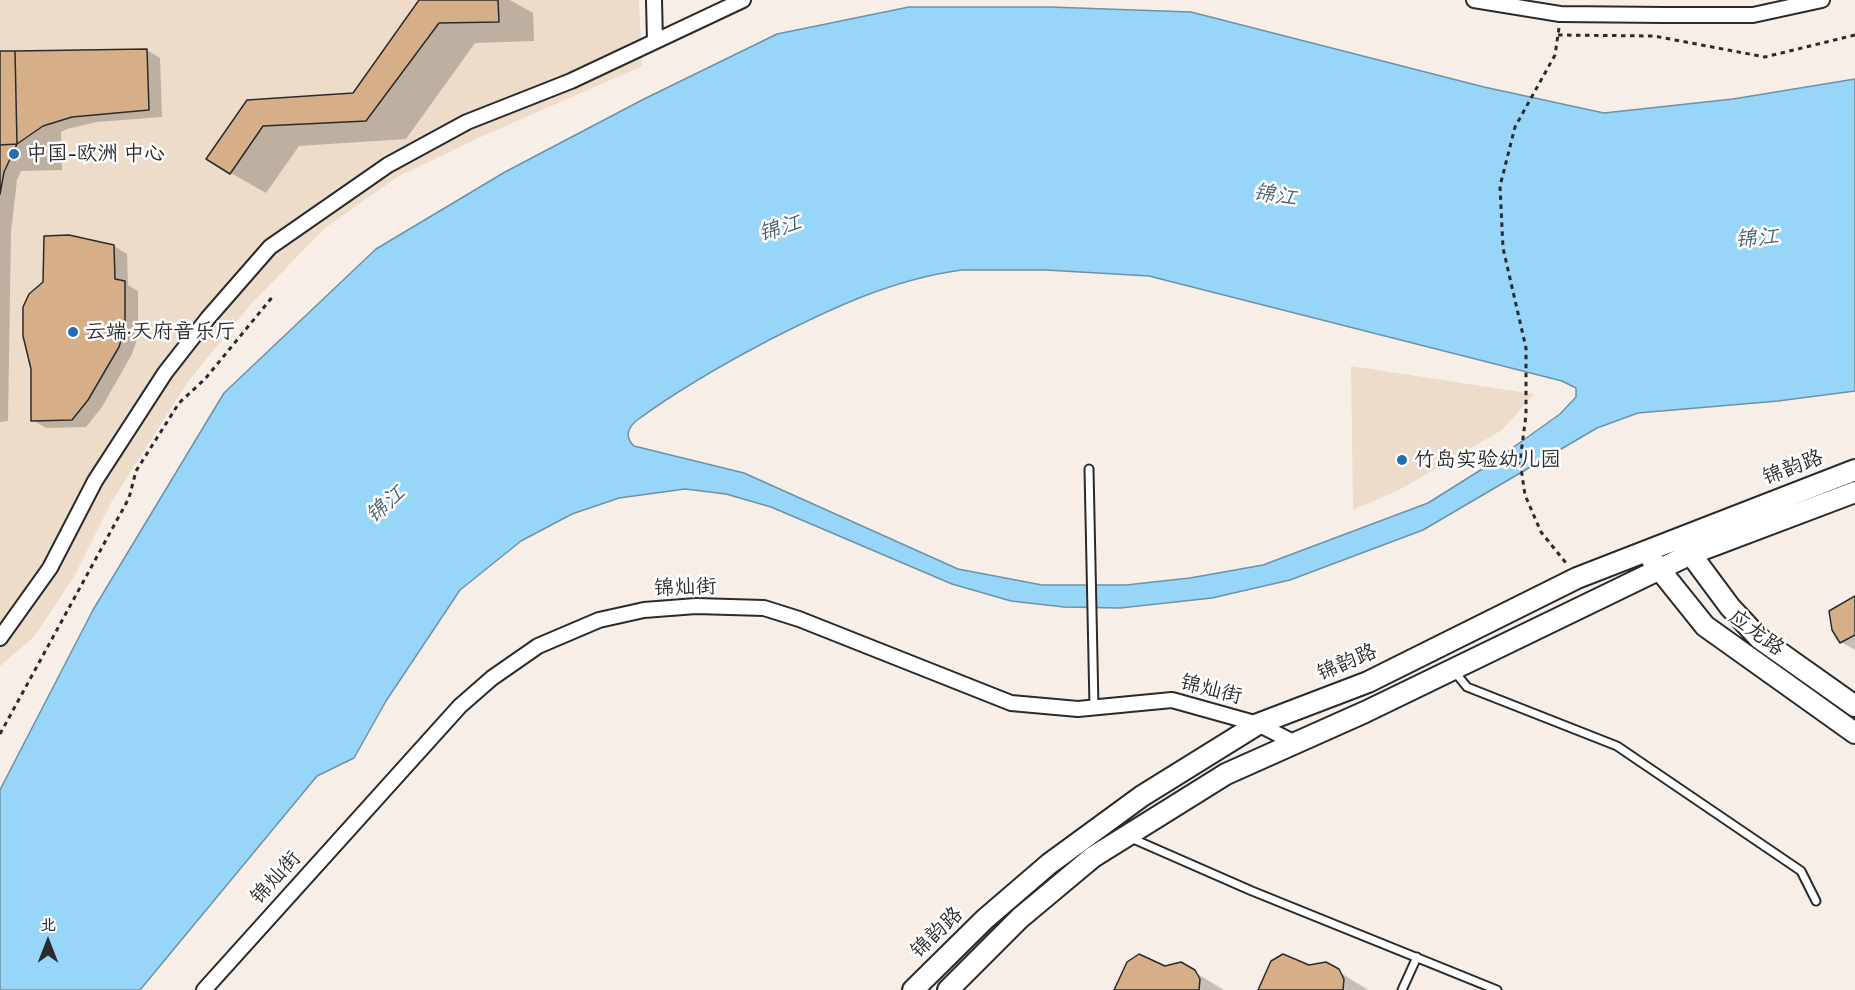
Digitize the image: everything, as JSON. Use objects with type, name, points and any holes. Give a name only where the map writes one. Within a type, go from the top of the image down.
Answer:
[{"type":"street","points":[[654,0],[655,41]]},
{"type":"street","points":[[0,638],[50,568],[95,481],[165,373],[208,318],[270,247],[388,165],[457,127],[571,81],[743,0]]},
{"type":"street","points":[[1474,0],[1560,14],[1753,15],[1822,0]]},
{"type":"street","name":"锦韵路","points":[[948,990],[1020,918],[1093,857],[1129,837],[1226,774],[1454,670],[1652,561],[1855,470]]},
{"type":"street","name":"锦韵路","points":[[1685,546],[1855,492]]},
{"type":"street","name":"应龙路","points":[[1685,546],[1730,607],[1759,638],[1855,706]]},
{"type":"street","name":"锦韵路","points":[[913,990],[985,920],[1049,864],[1142,796],[1258,724],[1368,682],[1577,578],[1652,561]]},
{"type":"street","name":"应龙路","points":[[1652,561],[1705,626],[1855,733]]},
{"type":"street","name":"锦灿街","points":[[204,990],[460,706],[492,678],[538,646],[599,620],[644,610],[696,606],[764,608],[800,619],[1011,703],[1078,709],[1172,700],[1258,724],[1295,743]]},
{"type":"lane","points":[[1089,469],[1094,707]]},
{"type":"lane","points":[[1454,670],[1467,687],[1617,746],[1801,871],[1816,901]]},
{"type":"lane","points":[[1129,837],[1252,891],[1497,990]]},
{"type":"lane","points":[[1402,990],[1417,957]]},
{"type":"path","points":[[1560,14],[1555,55],[1515,127],[1500,186],[1503,248],[1526,348],[1526,414],[1520,460],[1525,495],[1540,532],[1560,555]]},
{"type":"path","points":[[1558,35],[1654,36],[1765,57],[1855,35]]},
{"type":"path","points":[[0,734],[129,498],[136,471],[179,403],[205,379],[274,296]]},
{"type":"shaded area","points":[[0,0],[639,0],[642,66],[483,136],[397,177],[325,228],[251,304],[187,383],[112,501],[75,575],[34,637],[0,666]]},
{"type":"shaded area","name":"竹岛实验幼儿园","points":[[1351,366],[1534,394],[1502,430],[1399,490],[1353,510]]},
{"type":"water","name":"锦江","points":[[909,7],[1050,7],[1191,12],[1484,87],[1604,113],[1733,99],[1855,79],[1855,391],[1778,401],[1638,413],[1597,428],[1423,530],[1290,580],[1212,598],[1120,608],[1064,607],[1011,601],[952,584],[771,507],[726,494],[685,489],[619,498],[572,514],[521,541],[460,590],[386,701],[354,758],[317,776],[140,990],[0,990],[0,790],[93,610],[224,393],[376,249],[505,172],[644,99],[777,34]],"holes":[[[962,270],[1046,270],[1149,276],[1562,381],[1576,388],[1576,397],[1560,414],[1487,466],[1428,503],[1263,565],[1190,578],[1126,585],[1042,585],[958,569],[744,473],[634,446],[629,439],[629,430],[636,421],[669,398],[755,347],[842,305],[888,287],[937,274]]]},
{"type":"building","points":[[419,0],[498,0],[499,22],[439,23],[366,121],[263,126],[230,174],[206,159],[247,100],[353,93]]},
{"type":"building","points":[[147,49],[149,110],[72,117],[43,126],[17,144],[15,51]]},
{"type":"building","points":[[0,51],[15,51],[17,144],[0,145]]},
{"type":"building","points":[[17,144],[4,172],[0,194],[0,145]]},
{"type":"building","name":"云端·天府音乐厅","points":[[69,235],[114,245],[115,279],[125,281],[125,327],[119,347],[88,400],[72,420],[31,421],[31,369],[23,336],[23,307],[29,294],[43,282],[44,236]]},
{"type":"building","points":[[1855,596],[1855,635],[1840,643],[1832,630],[1829,611]]},
{"type":"building","points":[[1139,954],[1165,966],[1181,962],[1195,970],[1200,979],[1199,990],[1114,990],[1127,962]]},
{"type":"building","points":[[1283,954],[1309,965],[1326,962],[1339,969],[1344,979],[1343,990],[1258,990],[1271,961]]},
{"type":"place","name":"中国-欧洲 中心","points":[[14,154]]},
{"type":"place","name":"云端·天府音乐厅","points":[[73,332]]},
{"type":"place","name":"竹岛实验幼儿园","points":[[1402,460]]}]
